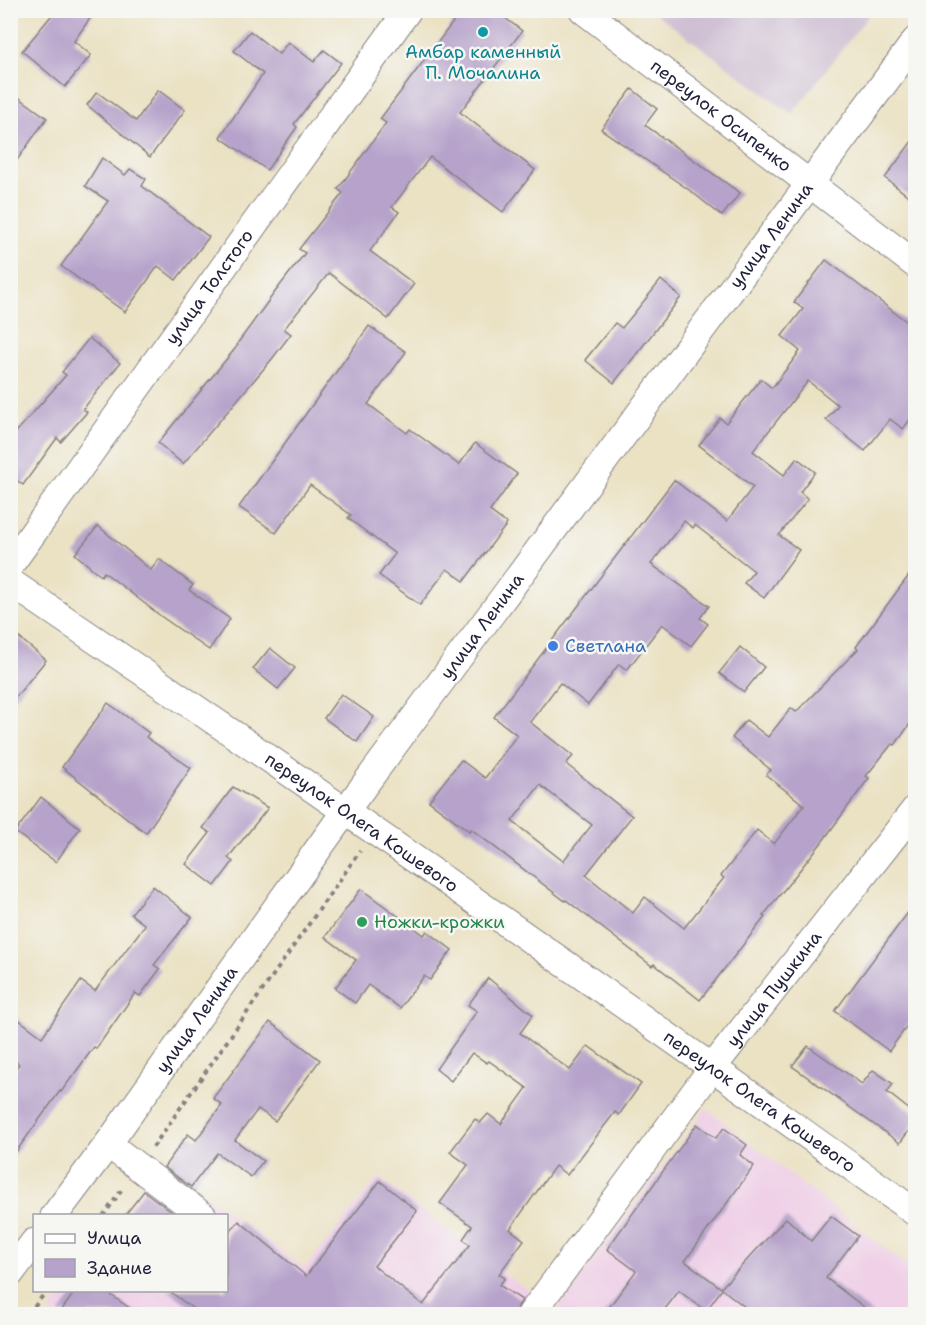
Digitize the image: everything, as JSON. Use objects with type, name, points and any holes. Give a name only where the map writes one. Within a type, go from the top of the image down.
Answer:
[{"type":"street","name":"улица Толстого","points":[[10,565],[408,10]]},
{"type":"street","name":"переулок Осипенко","points":[[583,10],[915,265]]},
{"type":"street","name":"улица Ленина","points":[[55,1214],[108,1144],[346,810],[807,183],[915,40]]},
{"type":"street","name":"переулок Олега Кошевого","points":[[10,582],[375,830],[713,1067],[915,1213]]},
{"type":"street","name":"улица Пушкина","points":[[531,1314],[713,1067],[915,808]]},
{"type":"street","points":[[108,1144],[202,1214]]},
{"type":"street","points":[[10,1274],[33,1243]]},
{"type":"path","points":[[104,1214],[375,830]]},
{"type":"path","points":[[29,1314],[46,1292]]},
{"type":"shaded area","points":[[652,11],[872,11],[792,114]]},
{"type":"shaded area","points":[[706,1108],[916,1273],[915,1314],[47,1314],[65,1292],[228,1292],[228,1214],[124,1214],[162,1164],[305,1268],[379,1177],[504,1274],[557,1309]]},
{"type":"building","points":[[56,10],[96,10],[74,41],[91,55],[65,87],[22,51]]},
{"type":"building","points":[[462,10],[495,10],[522,31],[460,112],[535,170],[503,212],[430,157],[392,207],[399,212],[370,251],[414,284],[388,319],[329,273],[284,329],[291,334],[272,359],[183,464],[158,443],[238,345],[305,253],[299,249],[343,193],[338,189],[386,123],[380,119]]},
{"type":"building","points":[[250,31],[279,54],[288,42],[314,62],[324,50],[341,63],[294,124],[297,127],[267,170],[220,137],[263,74],[234,51]]},
{"type":"building","points":[[632,89],[657,109],[645,125],[740,193],[722,216],[692,192],[601,129]]},
{"type":"building","points":[[158,90],[185,110],[150,157],[87,105],[97,92],[136,121]]},
{"type":"building","points":[[10,91],[47,118],[10,170]]},
{"type":"building","points":[[915,137],[915,201],[885,178]]},
{"type":"building","points":[[102,158],[125,175],[130,169],[146,179],[142,186],[209,237],[176,280],[158,266],[125,312],[61,266],[108,201],[85,186]]},
{"type":"building","points":[[826,260],[915,328],[915,413],[903,429],[890,419],[865,451],[826,420],[838,405],[808,381],[753,451],[784,475],[797,458],[815,472],[800,492],[808,499],[779,535],[799,550],[764,598],[744,583],[754,571],[695,525],[693,528],[684,521],[651,564],[709,606],[700,618],[708,624],[691,646],[662,624],[627,670],[619,664],[588,705],[560,683],[530,722],[573,756],[566,764],[632,816],[586,875],[633,913],[645,897],[684,928],[724,878],[721,876],[757,830],[774,844],[804,805],[766,775],[771,770],[732,738],[746,720],[768,737],[791,708],[796,712],[858,649],[856,647],[915,567],[915,717],[895,745],[892,744],[866,776],[869,778],[822,842],[700,1000],[471,829],[469,831],[429,801],[461,760],[485,778],[517,735],[494,717],[674,480],[727,521],[753,487],[699,445],[720,418],[726,423],[761,379],[772,388],[800,351],[782,336],[803,309],[794,302]],"holes":[[[540,785],[592,825],[563,861],[512,821]]]},
{"type":"building","points":[[661,280],[681,297],[614,383],[585,360],[615,323],[622,328]]},
{"type":"building","points":[[369,326],[406,352],[368,404],[407,433],[410,429],[459,465],[475,443],[517,474],[490,511],[507,524],[464,581],[447,569],[420,605],[379,575],[395,554],[348,518],[351,515],[310,485],[276,533],[239,507]]},
{"type":"building","points":[[89,338],[120,363],[83,409],[87,412],[61,442],[57,438],[23,485],[10,475],[10,439],[66,375],[62,372]]},
{"type":"building","points":[[98,526],[151,570],[159,559],[193,585],[189,590],[230,619],[209,650],[104,572],[101,576],[75,554]]},
{"type":"building","points":[[10,630],[46,660],[10,704]]},
{"type":"building","points":[[740,647],[764,667],[744,692],[719,673]]},
{"type":"building","points":[[270,648],[295,668],[278,689],[253,669]]},
{"type":"building","points":[[341,694],[374,717],[357,742],[324,718]]},
{"type":"building","points":[[108,703],[149,733],[146,737],[191,768],[146,833],[62,767]]},
{"type":"building","points":[[233,787],[268,808],[228,858],[233,862],[215,886],[186,864],[210,833],[203,828]]},
{"type":"building","points":[[41,797],[80,828],[56,862],[15,832]]},
{"type":"building","points":[[153,886],[192,917],[154,965],[160,969],[140,996],[135,993],[96,1049],[94,1047],[10,1160],[10,1076],[19,1064],[10,1058],[10,1013],[42,1037],[81,981],[95,991],[145,925],[131,914]]},
{"type":"building","points":[[361,889],[424,935],[427,931],[452,950],[430,980],[424,976],[400,1008],[368,985],[355,1003],[335,988],[356,960],[325,937]]},
{"type":"building","points":[[915,903],[915,1015],[889,1051],[835,1011]]},
{"type":"building","points":[[488,978],[533,1015],[520,1033],[570,1070],[588,1046],[641,1084],[619,1115],[615,1112],[567,1175],[555,1166],[510,1229],[524,1240],[499,1274],[505,1278],[499,1285],[522,1300],[513,1314],[200,1314],[171,1292],[228,1292],[228,1234],[239,1221],[306,1276],[380,1181],[417,1211],[374,1266],[423,1305],[470,1245],[463,1239],[472,1226],[440,1203],[468,1165],[450,1152],[475,1119],[480,1123],[488,1114],[501,1124],[527,1088],[489,1061],[487,1063],[472,1053],[451,1081],[436,1069],[477,1011],[468,1005]]},
{"type":"building","points":[[270,1022],[320,1060],[275,1121],[258,1109],[235,1140],[263,1161],[251,1177],[217,1153],[191,1187],[164,1167],[188,1134],[196,1140],[222,1105],[213,1098]]},
{"type":"building","points":[[808,1046],[862,1084],[873,1070],[893,1084],[887,1092],[915,1114],[915,1122],[900,1143],[792,1066]]},
{"type":"building","points":[[697,1124],[716,1138],[724,1128],[747,1145],[740,1155],[754,1166],[685,1261],[721,1288],[786,1218],[811,1241],[831,1216],[858,1236],[826,1278],[873,1314],[754,1314],[722,1289],[706,1311],[679,1291],[661,1314],[604,1314],[636,1271],[607,1249]]},
{"type":"building","points":[[144,1191],[173,1213],[172,1214],[126,1214]]},
{"type":"building","points":[[75,1292],[107,1292],[138,1314],[59,1314]]},
{"type":"place","name":"Амбар каменный П. Мочалина","points":[[483,32]]},
{"type":"place","name":"Светлана","points":[[553,646]]},
{"type":"place","name":"Ножки-крожки","points":[[362,922]]}]
